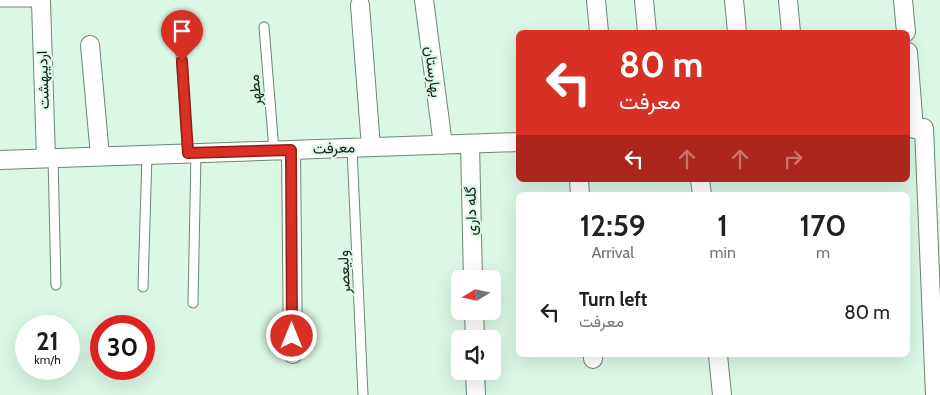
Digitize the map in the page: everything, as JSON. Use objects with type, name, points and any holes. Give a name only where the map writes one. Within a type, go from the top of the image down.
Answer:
[{"type":"street","name":"بهارستان","points":[[424,0],[443,145]]},
{"type":"street","points":[[596,0],[599,30]]},
{"type":"street","points":[[644,0],[646,30]]},
{"type":"street","points":[[734,0],[736,30]]},
{"type":"street","points":[[788,0],[791,30]]},
{"type":"street","points":[[903,0],[906,30]]},
{"type":"street","name":"اردیبهشت","points":[[41,2],[49,158]]},
{"type":"street","points":[[360,5],[371,147]]},
{"type":"street","points":[[90,46],[100,156]]},
{"type":"street","points":[[910,64],[921,128],[935,395]]},
{"type":"street","name":"معرفت","points":[[0,160],[516,142]]},
{"type":"street","name":"گله داری","points":[[470,144],[473,270]]},
{"type":"street","points":[[282,150],[292,354]]},
{"type":"street","points":[[718,357],[722,395]]},
{"type":"street","points":[[475,380],[476,395]]},
{"type":"lane","points":[[0,2],[41,2]]},
{"type":"lane","points":[[179,24],[192,153],[194,303]]},
{"type":"lane","name":"مطهر","points":[[264,27],[282,150]]},
{"type":"lane","name":"ولیعصر","points":[[352,148],[363,395]]},
{"type":"lane","points":[[143,287],[147,155]]},
{"type":"lane","points":[[49,158],[56,285]]},
{"type":"route","points":[[182,61],[188,153],[291,150],[292,336]]}]
